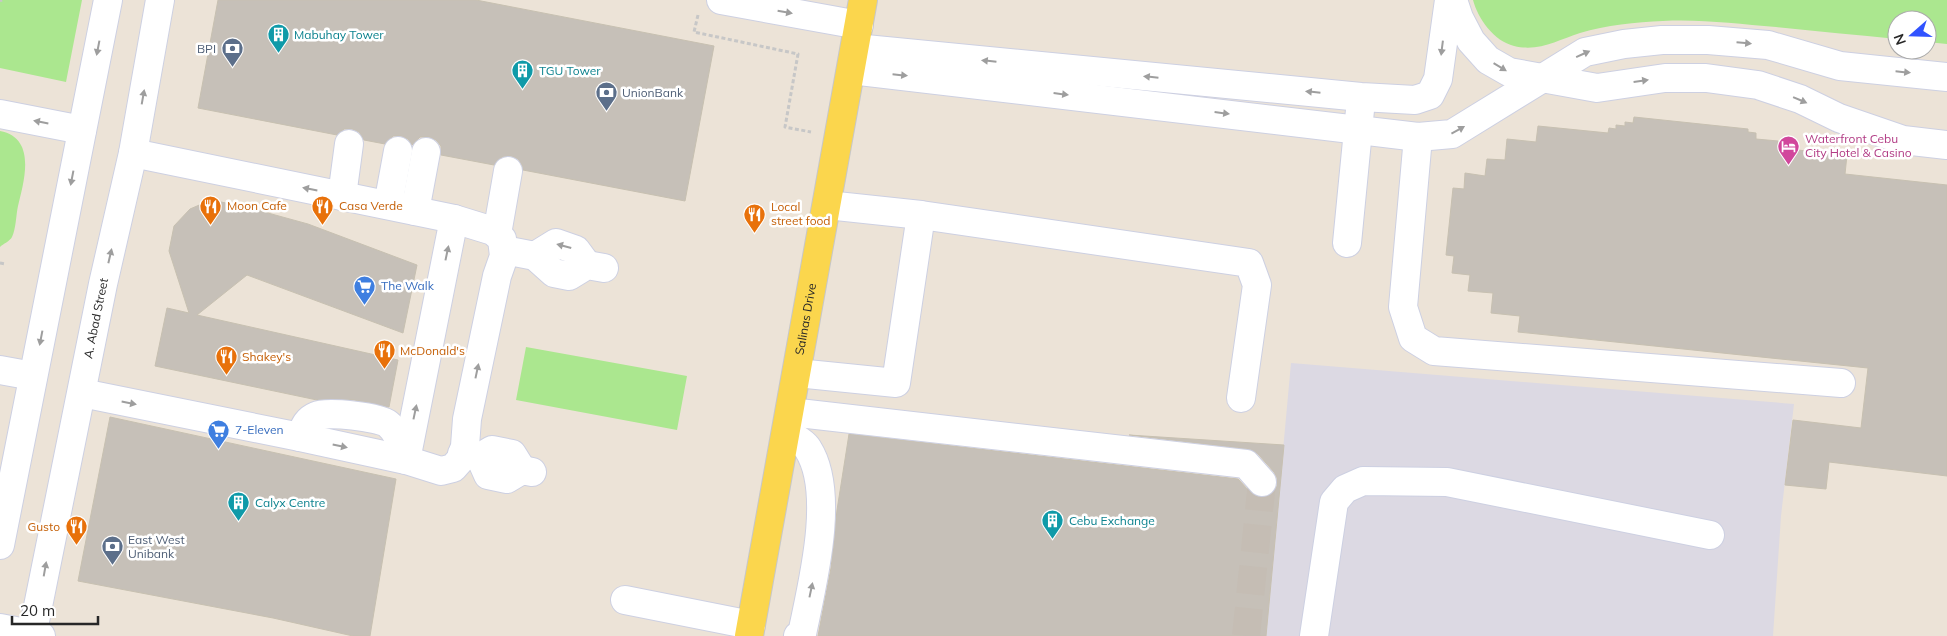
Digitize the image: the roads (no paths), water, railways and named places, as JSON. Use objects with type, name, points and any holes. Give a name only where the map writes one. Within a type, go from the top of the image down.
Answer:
[{"type":"main road","name":"Salinas Drive","points":[[750,630],[857,36]]},
{"type":"street","points":[[0,545],[108,0]]},
{"type":"street","name":"A. Abad Street","points":[[36,636],[46,564],[103,284],[133,153],[160,0]]},
{"type":"street","points":[[857,36],[1361,97],[1415,100],[1430,95],[1438,79],[1448,0]]},
{"type":"street","points":[[1453,0],[1459,18],[1471,41],[1488,60],[1509,72],[1597,88],[1665,78],[1706,78],[1758,85],[1800,99],[1839,118],[1903,140],[1947,144]]},
{"type":"street","points":[[710,4],[857,36],[1358,130],[1418,137],[1452,134],[1585,52],[1624,44],[1708,40],[1768,45],[1840,66],[1947,77]]},
{"type":"street","points":[[1347,243],[1361,97]]},
{"type":"street","points":[[0,114],[82,130]]},
{"type":"street","points":[[1418,137],[1403,307],[1413,338],[1434,351],[1841,382]]},
{"type":"street","points":[[342,196],[349,144]]},
{"type":"street","points":[[388,206],[398,151]]},
{"type":"street","points":[[415,211],[426,152]]},
{"type":"street","points":[[133,153],[482,226],[493,231],[500,242],[535,256],[556,243],[576,250],[596,267]]},
{"type":"street","points":[[471,456],[465,446],[467,419],[500,242],[508,171]]},
{"type":"street","points":[[827,205],[921,215],[1249,264],[1256,285],[1241,398]]},
{"type":"street","points":[[797,373],[896,384],[921,215]]},
{"type":"street","points":[[406,457],[454,219]]},
{"type":"street","points":[[0,370],[33,376]]},
{"type":"street","points":[[82,393],[406,457],[441,471],[453,468],[471,456],[492,450],[512,454],[527,471]]},
{"type":"street","points":[[788,422],[1246,464],[1262,482]]},
{"type":"street","points":[[788,422],[807,447],[819,476],[821,524],[816,564],[802,634],[798,636]]},
{"type":"street","points":[[1314,636],[1334,502],[1346,489],[1363,481],[1447,482],[1710,535]]},
{"type":"street","points":[[626,600],[750,630]]},
{"type":"street","points":[[0,628],[36,636]]},
{"type":"tunnel","points":[[1246,636],[1262,482]]},
{"type":"place","name":"Mabuhay Tower","points":[[278,54]]},
{"type":"place","name":"BPI","points":[[232,68]]},
{"type":"place","name":"TGU Tower","points":[[523,90]]},
{"type":"place","name":"UnionBank","points":[[606,112]]},
{"type":"place","name":"Waterfront Cebu City Hotel & Casino","points":[[1789,165]]},
{"type":"place","name":"Moon Cafe","points":[[211,225]]},
{"type":"place","name":"Casa Verde","points":[[323,225]]},
{"type":"place","name":"Local street food","points":[[755,233]]},
{"type":"place","name":"The Walk","points":[[365,305]]},
{"type":"place","name":"McDonald's","points":[[384,370]]},
{"type":"place","name":"Shakey's","points":[[226,376]]},
{"type":"place","name":"7-Eleven","points":[[219,449]]},
{"type":"place","name":"Calyx Centre","points":[[239,522]]},
{"type":"place","name":"Cebu Exchange","points":[[1053,540]]},
{"type":"place","name":"Gusto","points":[[76,546]]},
{"type":"place","name":"East West Unibank","points":[[112,566]]}]
